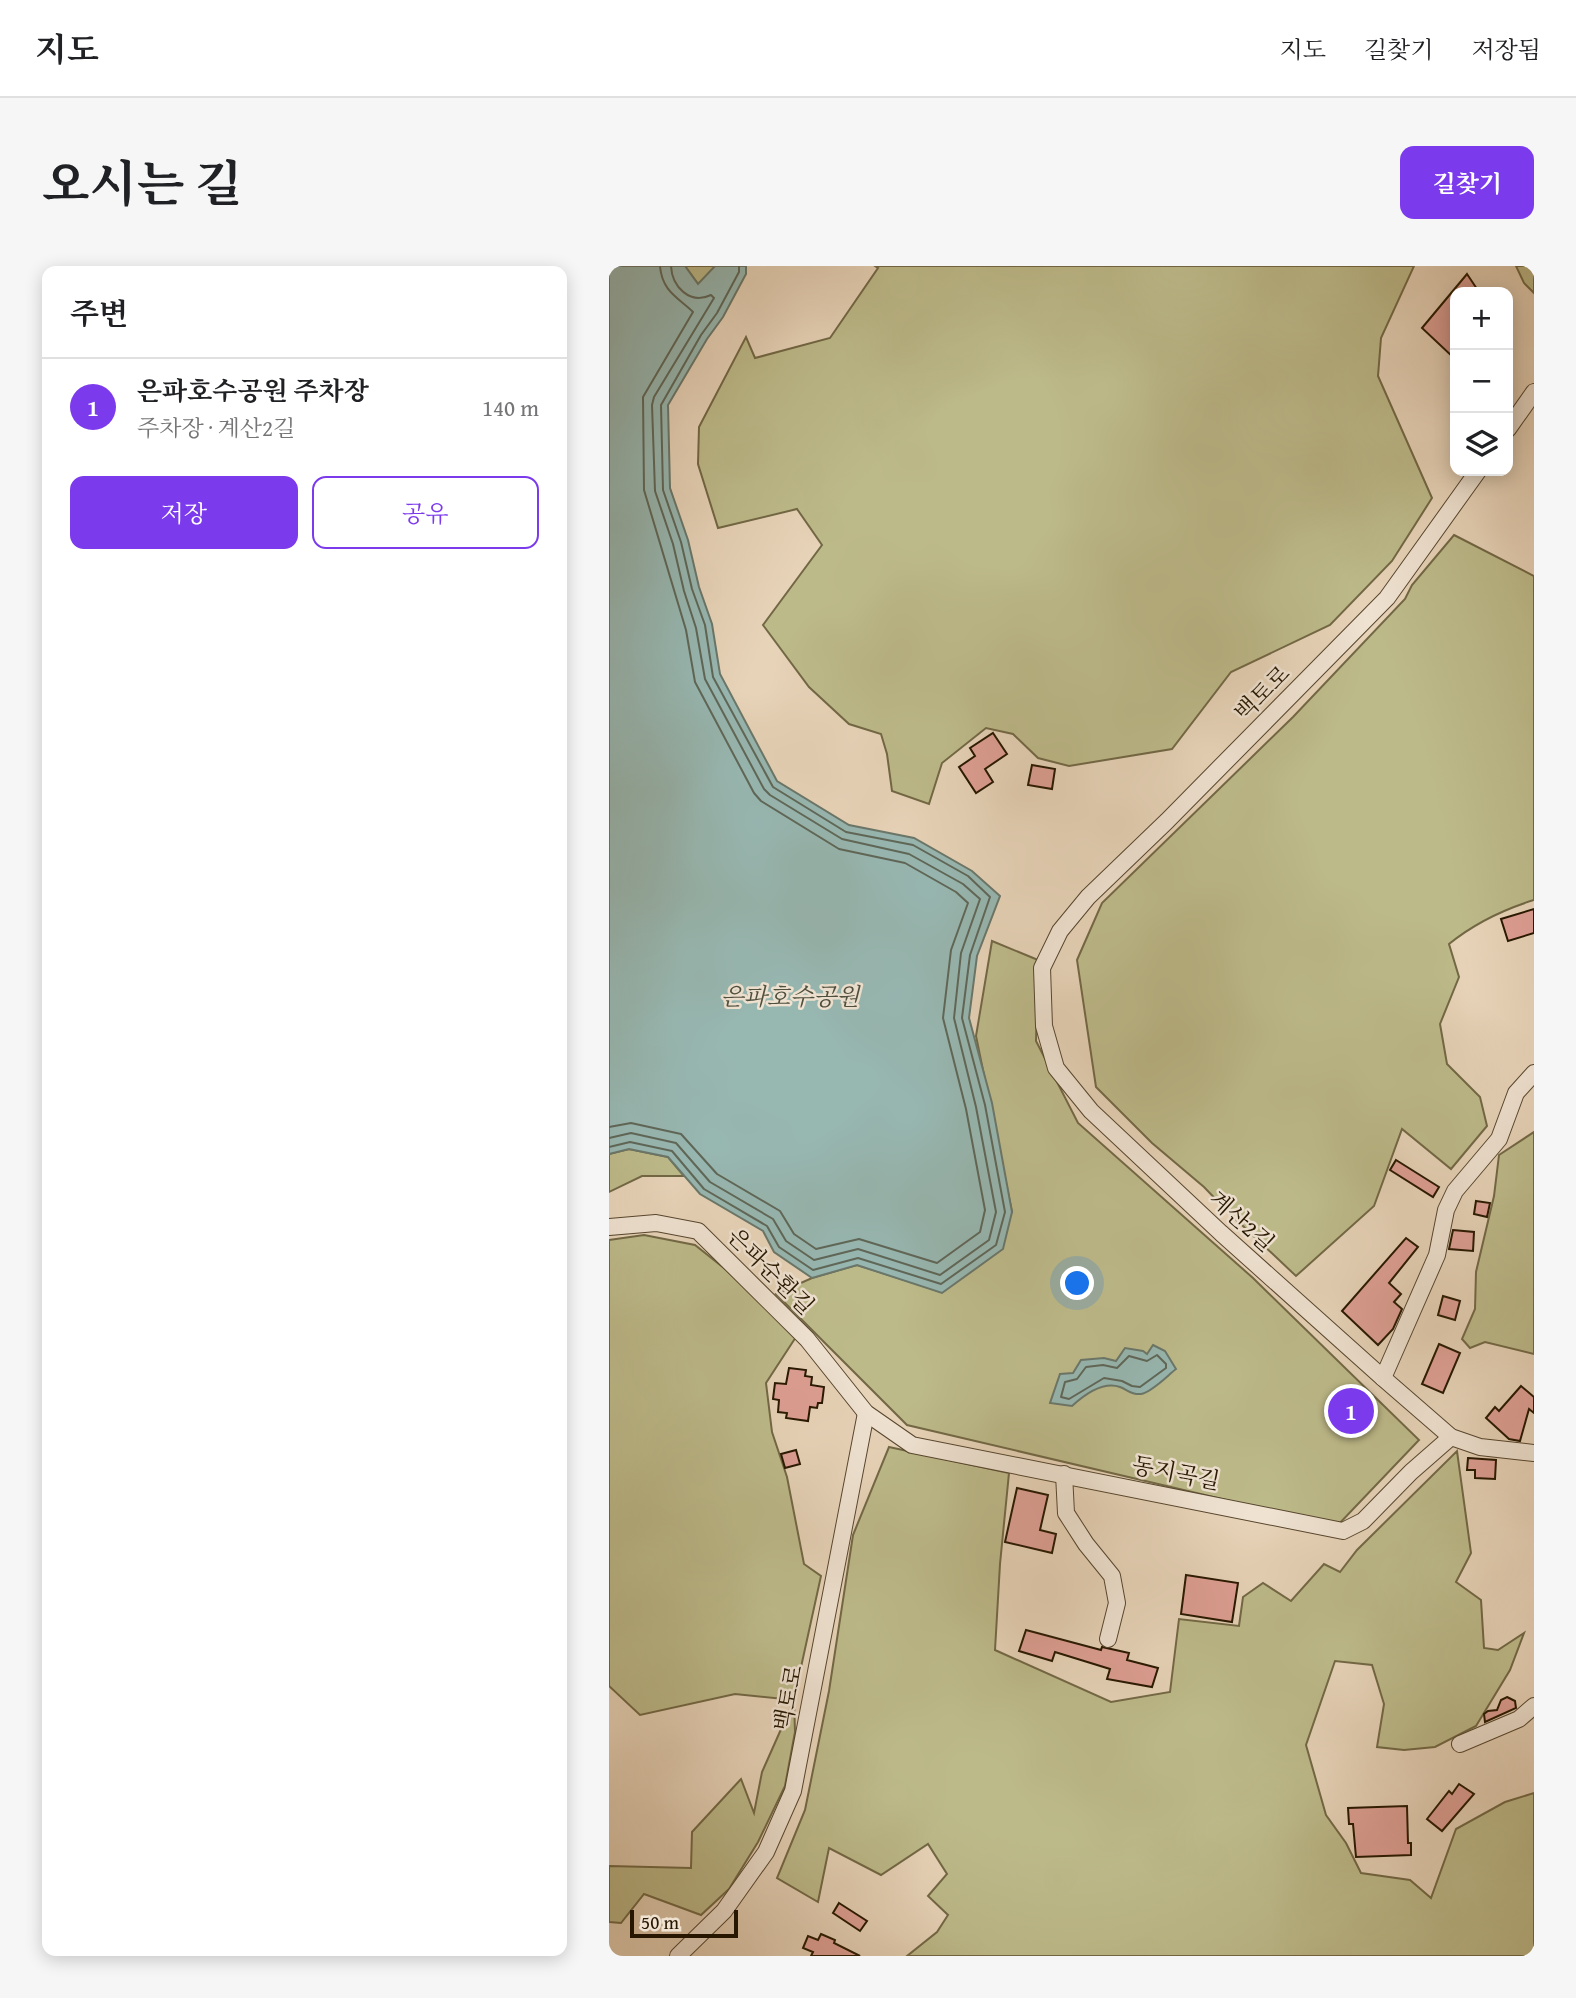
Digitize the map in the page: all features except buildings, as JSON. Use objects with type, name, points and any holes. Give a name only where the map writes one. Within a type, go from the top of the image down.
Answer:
[{"type":"street","points":[[1513,422],[1534,392]]},
{"type":"street","name":"백토로","points":[[1060,930],[1088,897],[1387,598],[1474,476]]},
{"type":"street","name":"계산2길","points":[[1060,930],[1042,968],[1044,1026],[1056,1068],[1091,1111],[1221,1233],[1451,1437],[1480,1447],[1534,1452]]},
{"type":"street","points":[[1383,1378],[1437,1255],[1446,1210],[1455,1191],[1499,1139],[1516,1093],[1534,1073]]},
{"type":"street","name":"은파순환길","points":[[609,1227],[656,1223],[698,1231],[807,1339],[866,1413]]},
{"type":"street","name":"백토로","points":[[678,1956],[723,1910],[766,1852],[793,1791],[866,1413]]},
{"type":"street","name":"동지곡길","points":[[866,1413],[912,1445],[1343,1531],[1363,1521],[1411,1472],[1451,1437]]},
{"type":"street","points":[[1064,1474],[1066,1513],[1086,1544],[1112,1576],[1117,1603],[1108,1639]]},
{"type":"street","points":[[1460,1744],[1519,1719],[1534,1706]]},
{"type":"shaded area","points":[[685,266],[719,266],[698,284]]},
{"type":"shaded area","points":[[875,266],[1414,266],[1381,338],[1378,376],[1432,498],[1392,561],[1330,625],[1231,672],[1172,749],[1069,766],[1038,758],[1013,734],[986,728],[942,763],[929,804],[892,791],[887,754],[881,734],[849,724],[809,687],[763,625],[822,545],[797,509],[718,528],[698,464],[699,427],[746,337],[755,358],[830,338],[878,268]]},
{"type":"shaded area","points":[[1516,266],[1534,266],[1534,293],[1524,283]]},
{"type":"shaded area","points":[[1454,535],[1534,576],[1534,900],[1489,918],[1449,944],[1459,977],[1440,1024],[1447,1064],[1480,1097],[1487,1126],[1451,1169],[1402,1129],[1374,1206],[1296,1276],[1204,1187],[1152,1143],[1096,1087],[1077,960],[1102,903],[1293,717],[1405,599],[1412,585]]},
{"type":"shaded area","points":[[992,941],[1038,960],[1036,1041],[1078,1123],[1253,1278],[1419,1440],[1337,1526],[907,1425],[776,1294],[812,1278],[857,1265],[942,1292],[1012,1212],[976,1036]]},
{"type":"shaded area","points":[[1534,1132],[1534,1354],[1485,1342],[1470,1348],[1462,1339],[1475,1309],[1476,1272],[1494,1196],[1499,1155]]},
{"type":"shaded area","points":[[629,1149],[668,1157],[684,1176],[642,1176],[609,1192],[609,1154]]},
{"type":"shaded area","points":[[644,1235],[695,1245],[729,1272],[796,1337],[766,1383],[772,1432],[787,1477],[804,1564],[821,1576],[794,1699],[795,1732],[785,1786],[758,1842],[729,1889],[701,1915],[644,1894],[621,1923],[609,1922],[609,1866],[691,1868],[692,1832],[741,1779],[754,1813],[762,1772],[794,1700],[735,1694],[640,1715],[609,1686],[609,1240]]},
{"type":"shaded area","points":[[889,1447],[1009,1473],[995,1650],[1111,1702],[1170,1692],[1179,1619],[1239,1626],[1243,1597],[1263,1583],[1291,1601],[1324,1564],[1340,1572],[1357,1550],[1457,1451],[1471,1553],[1456,1582],[1481,1600],[1484,1648],[1498,1650],[1524,1633],[1510,1670],[1476,1726],[1435,1747],[1404,1750],[1377,1747],[1384,1704],[1372,1665],[1335,1661],[1306,1745],[1326,1815],[1346,1843],[1361,1873],[1410,1880],[1431,1898],[1456,1829],[1505,1802],[1534,1793],[1534,1956],[907,1956],[937,1932],[948,1915],[928,1896],[947,1874],[928,1844],[881,1875],[829,1848],[818,1902],[777,1878],[805,1810],[829,1691],[853,1535]]},
{"type":"water","name":"은파호수공원","points":[[609,266],[685,266],[698,284],[715,266],[746,266],[746,274],[723,317],[668,405],[670,488],[712,624],[720,674],[777,781],[849,825],[914,838],[972,871],[1000,896],[977,956],[969,1018],[992,1103],[1012,1212],[1003,1249],[942,1293],[857,1265],[812,1278],[774,1252],[763,1231],[700,1194],[668,1157],[629,1149],[609,1154]]},
{"type":"water","points":[[1153,1345],[1165,1351],[1176,1369],[1150,1390],[1138,1394],[1120,1387],[1107,1386],[1088,1394],[1072,1406],[1050,1403],[1060,1374],[1073,1373],[1081,1360],[1104,1358],[1116,1361],[1125,1348],[1147,1354]]},
{"type":"place","name":"은파호수공원 주차장","points":[[1351,1411]]}]
